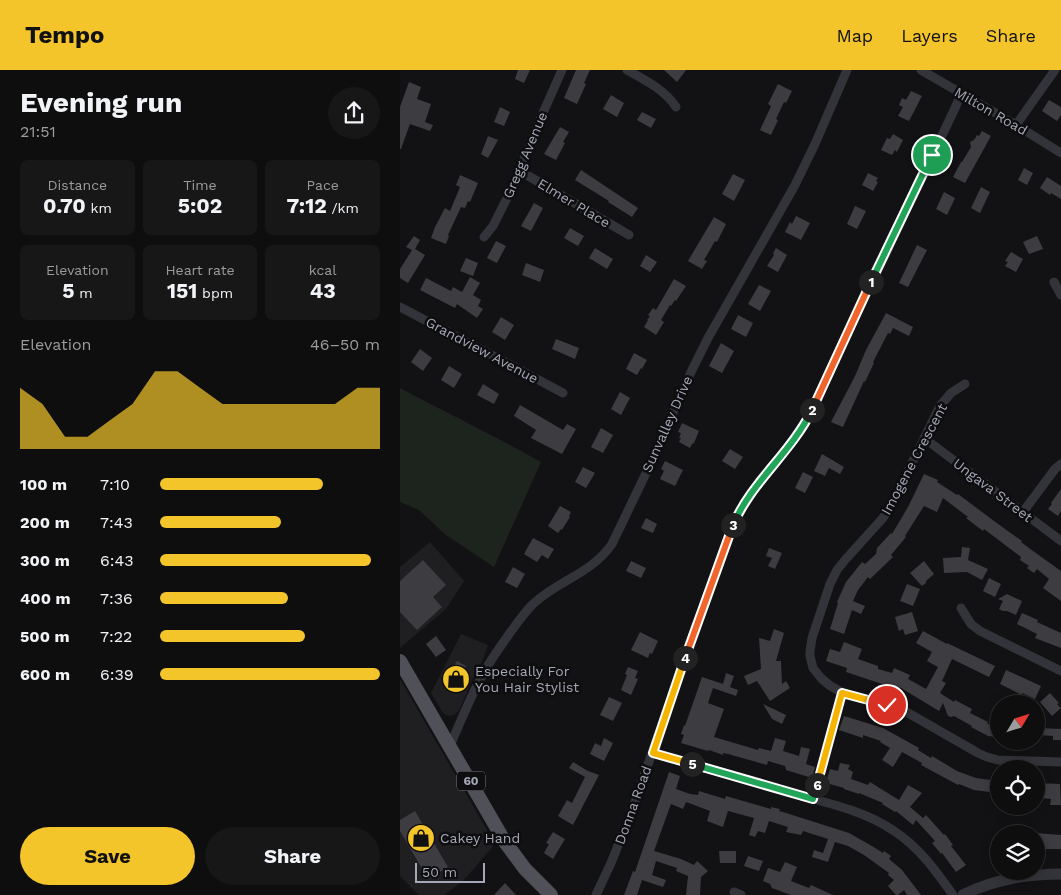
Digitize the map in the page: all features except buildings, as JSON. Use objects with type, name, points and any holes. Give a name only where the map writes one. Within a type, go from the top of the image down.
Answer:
[{"type":"main road","name":"60","points":[[400,661],[515,856],[551,895]]},
{"type":"street","name":"Gregg Avenue","points":[[484,237],[493,226],[520,171],[562,70]]},
{"type":"street","points":[[627,70],[664,94],[676,107]]},
{"type":"street","name":"Sunvalley Drive","points":[[450,746],[482,675],[522,616],[545,594],[588,569],[606,554],[612,544],[696,361],[795,186],[847,70]]},
{"type":"street","name":"Milton Road","points":[[921,70],[1061,153]]},
{"type":"street","points":[[1016,125],[1055,70]]},
{"type":"street","name":"Donna Road","points":[[596,895],[616,853],[736,519],[754,488],[781,456],[807,419],[961,93]]},
{"type":"street","name":"Elmer Place","points":[[520,171],[628,235]]},
{"type":"street","points":[[1054,282],[1061,295]]},
{"type":"street","name":"Grandview Avenue","points":[[400,307],[504,360],[563,394]]},
{"type":"street","name":"Imogene Crescent","points":[[965,384],[951,393],[940,406],[890,508],[837,570],[830,584],[812,638],[810,651],[813,668],[825,682],[842,693],[903,710],[978,754],[998,760],[1061,762]]},
{"type":"street","name":"Ungava Street","points":[[924,438],[1061,541]]},
{"type":"street","points":[[1023,512],[1055,469],[1061,464]]},
{"type":"street","points":[[961,608],[971,624],[980,632],[1061,671]]},
{"type":"street","points":[[653,753],[860,813],[873,819],[895,831],[916,848],[952,895]]},
{"type":"street","points":[[963,895],[988,884],[1012,878],[1061,874]]},
{"type":"path","points":[[813,799],[842,693]]},
{"type":"shaded area","points":[[400,388],[541,462],[494,567],[446,535],[419,510],[400,502]]},
{"type":"shaded area","points":[[430,542],[464,581],[446,609],[400,648],[400,567]]},
{"type":"shaded area","points":[[461,634],[488,645],[459,711],[450,716],[443,713],[431,693]]},
{"type":"shaded area","points":[[400,679],[495,844],[463,881],[444,895],[419,895],[400,876]]},
{"type":"place","name":"Especially For You Hair Stylist","points":[[456,679]]},
{"type":"place","name":"Cakey Hand","points":[[421,838]]},
{"type":"route","points":[[887,705],[842,693],[813,799],[653,753],[694,632],[736,519],[754,488],[781,456],[807,419],[932,155]]}]
